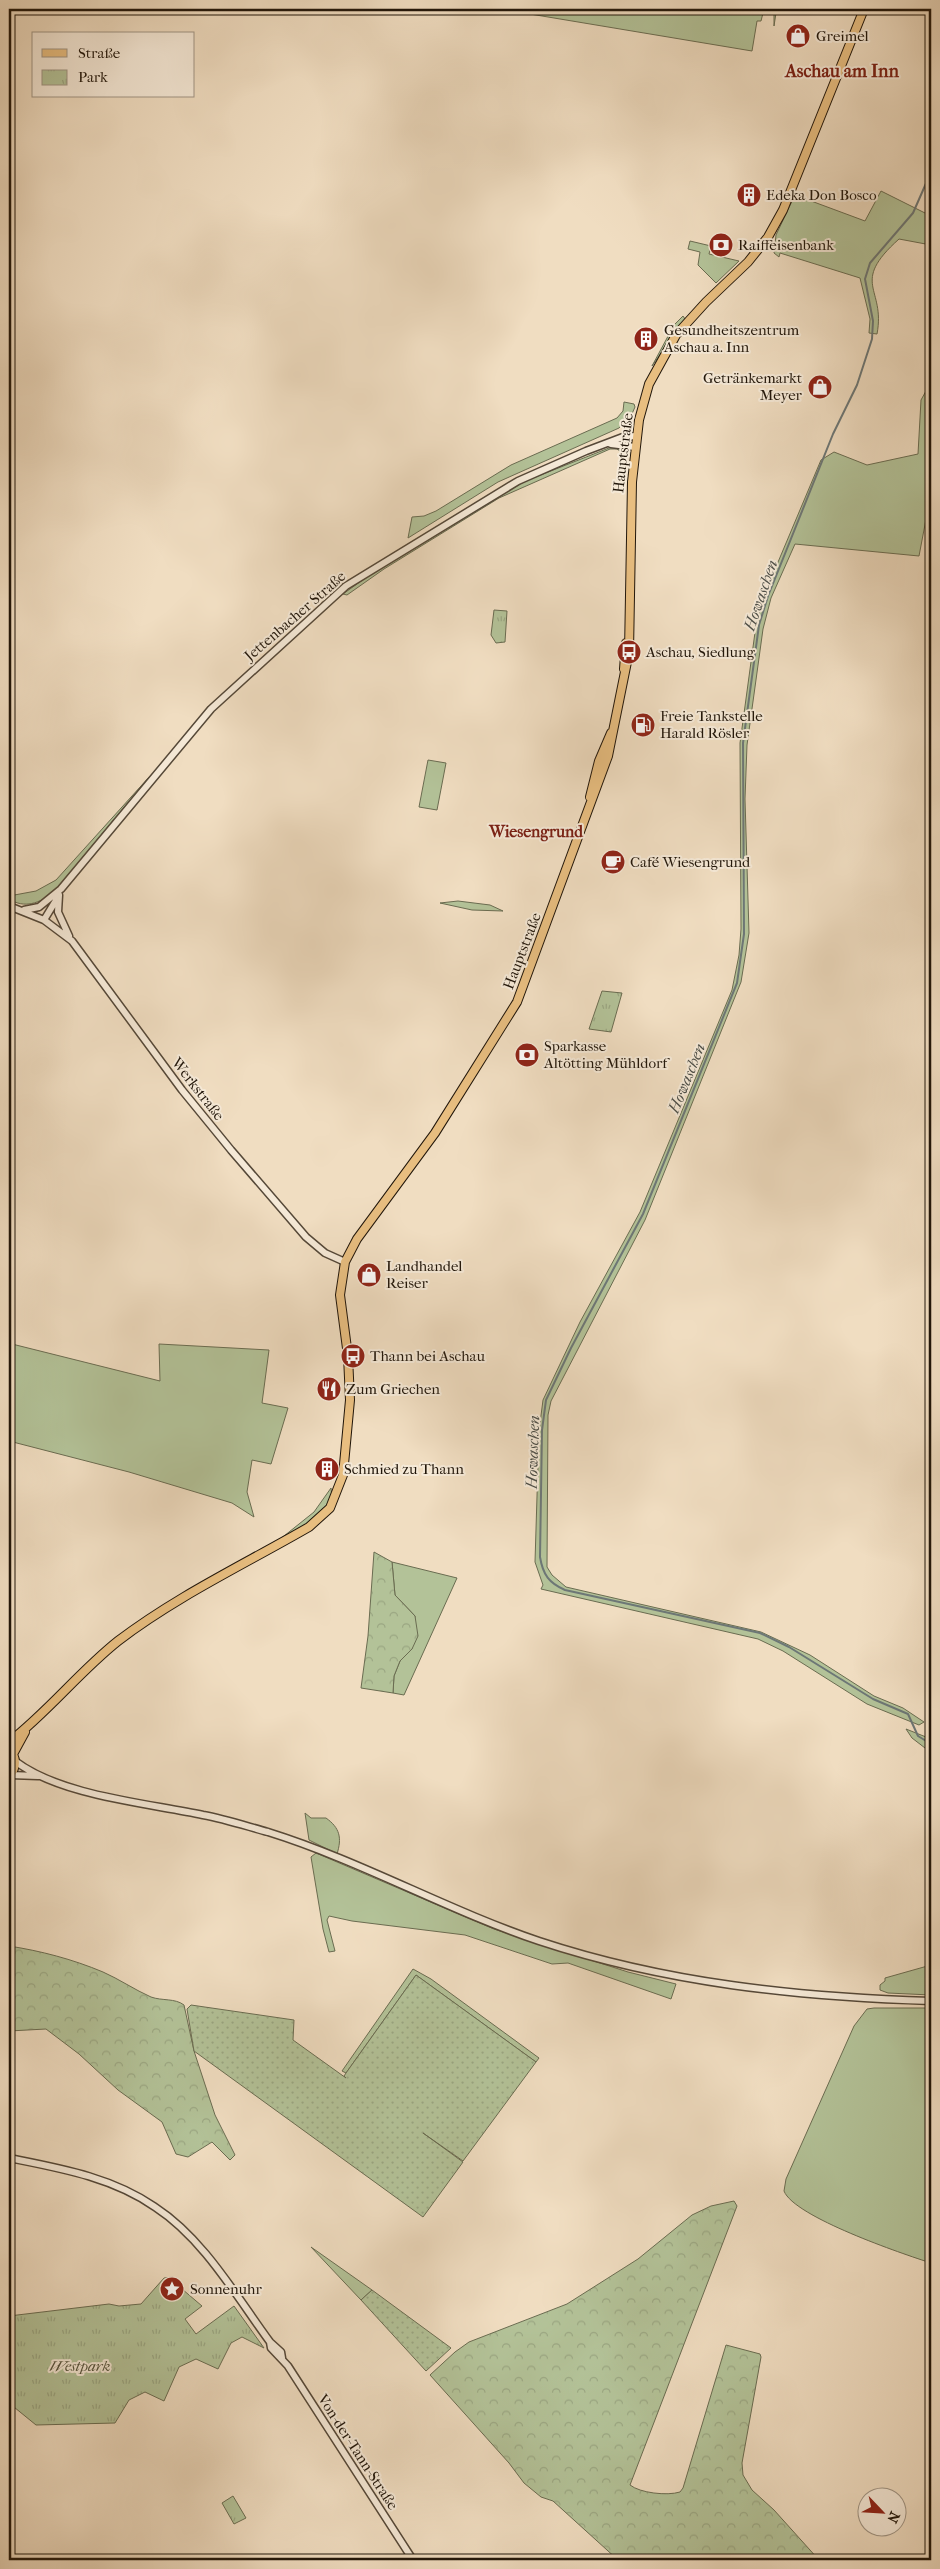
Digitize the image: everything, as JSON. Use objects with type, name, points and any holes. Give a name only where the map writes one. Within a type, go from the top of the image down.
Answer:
[{"type":"main road","name":"Hauptstraße","points":[[27,1728],[85,1670],[126,1636],[176,1603],[308,1527],[330,1508],[342,1480],[349,1416],[348,1356],[340,1295],[345,1262],[357,1239],[415,1162],[460,1094],[517,1002],[608,756],[625,673],[623,658],[628,634],[635,447],[648,389],[666,349],[687,321],[748,262],[768,237],[783,210],[864,9]]},
{"type":"main road","points":[[9,1742],[27,1728]]},
{"type":"main road","points":[[10,1776],[12,1755],[27,1728]]},
{"type":"street","name":"Jettenbacher Straße","points":[[44,920],[60,892],[211,710],[346,586],[512,484],[623,437],[636,436]]},
{"type":"street","name":"Jettenbacher Straße","points":[[610,444],[635,447]]},
{"type":"street","name":"Jettenbacher Straße","points":[[24,910],[39,907],[60,892]]},
{"type":"street","points":[[60,892],[60,920],[72,941]]},
{"type":"street","points":[[9,906],[24,910],[44,920]]},
{"type":"street","name":"Werkstraße","points":[[44,920],[72,941],[182,1090],[237,1157],[313,1244],[330,1256],[345,1262]]},
{"type":"street","points":[[12,1755],[39,1776]]},
{"type":"street","points":[[10,1776],[39,1776],[83,1790],[204,1815],[269,1833],[306,1846],[496,1925],[540,1941],[631,1967],[690,1980],[793,1994],[931,2001]]},
{"type":"street","name":"Von-der-Tann-Straße","points":[[9,2158],[93,2177],[118,2187],[156,2207],[193,2241],[270,2342],[281,2352],[282,2358],[413,2560]]},
{"type":"green space","points":[[500,9],[770,9],[776,13],[774,26],[774,13],[763,13],[761,21],[757,21],[752,51]]},
{"type":"green space","points":[[881,191],[931,216],[931,245],[899,239],[884,254],[876,266],[872,276],[877,306],[877,334],[869,333],[870,319],[860,278],[780,253],[779,257],[774,253],[776,235],[795,195],[865,221]]},
{"type":"green space","points":[[690,241],[711,246],[709,254],[739,261],[716,283],[698,265],[700,252],[688,249]]},
{"type":"green space","points":[[683,316],[685,319],[652,366],[674,325]]},
{"type":"green space","points":[[931,381],[931,493],[919,556],[795,544],[771,598],[763,629],[747,745],[745,799],[749,933],[741,982],[645,1220],[551,1401],[548,1415],[547,1567],[552,1575],[566,1587],[761,1632],[810,1655],[874,1696],[903,1708],[924,1722],[919,1725],[867,1704],[783,1651],[758,1639],[541,1589],[543,1585],[535,1562],[539,1431],[543,1400],[580,1322],[640,1212],[732,990],[739,955],[741,929],[740,743],[756,625],[765,593],[821,460],[834,452],[867,465],[918,454],[921,400],[926,391],[927,382]]},
{"type":"green space","points":[[624,402],[634,404],[635,407],[631,416],[619,428],[498,482],[408,538],[412,517],[424,516],[436,511],[511,465],[617,418],[623,411]]},
{"type":"green space","points":[[614,446],[621,447],[623,453],[617,449],[610,449],[499,498],[384,569],[347,595],[343,594],[375,571],[493,499],[528,480]]},
{"type":"green space","points":[[494,610],[507,611],[505,642],[496,643],[491,635]]},
{"type":"green space","points":[[428,760],[446,763],[437,810],[419,807]]},
{"type":"green space","points":[[150,776],[53,893],[32,904],[21,904],[9,899],[9,896],[36,891],[56,880]]},
{"type":"green space","points":[[458,901],[490,905],[503,911],[472,910],[440,903]]},
{"type":"green space","points":[[602,991],[622,993],[611,1032],[589,1029]]},
{"type":"green space","points":[[12,1344],[160,1381],[159,1344],[269,1350],[262,1403],[288,1408],[271,1464],[252,1460],[247,1492],[254,1517],[232,1503],[129,1472],[9,1441],[9,1360]]},
{"type":"green space","points":[[331,1488],[331,1497],[321,1513],[304,1526],[279,1540],[314,1512]]},
{"type":"green space","points":[[374,1552],[392,1562],[395,1595],[415,1616],[418,1636],[412,1649],[400,1661],[394,1676],[393,1693],[361,1688],[368,1636]]},
{"type":"green space","points":[[392,1562],[457,1578],[404,1695],[393,1693],[394,1676],[400,1661],[412,1649],[415,1616],[395,1595]]},
{"type":"green space","points":[[906,1729],[931,1739],[931,1748],[925,1748],[912,1738]]},
{"type":"green space","points":[[305,1813],[311,1818],[326,1818],[331,1822],[339,1834],[337,1854],[309,1840]]},
{"type":"green space","points":[[316,1853],[494,1929],[628,1972],[676,1984],[671,1999],[568,1963],[552,1964],[465,1935],[352,1921],[329,1916],[327,1920],[335,1951],[329,1952],[323,1929],[311,1857]]},
{"type":"green space","points":[[9,1946],[45,1953],[80,1963],[109,1975],[151,1997],[177,2001],[184,2005],[194,2051],[215,2115],[235,2155],[230,2160],[212,2142],[188,2157],[176,2154],[162,2122],[118,2090],[79,2054],[46,2029],[9,2031]]},
{"type":"green space","points":[[931,1965],[931,1995],[888,1993],[880,1990],[880,1985],[885,1981],[885,1978]]},
{"type":"green space","points":[[413,1969],[431,1979],[539,2058],[536,2062],[416,1975],[346,2073],[342,2071]]},
{"type":"green space","points":[[416,1975],[536,2062],[463,2161],[423,2133],[463,2162],[423,2217],[194,2051],[187,2009],[191,2005],[294,2020],[293,2040],[346,2078],[344,2076],[346,2073]]},
{"type":"green space","points":[[931,2008],[931,2263],[898,2252],[828,2223],[807,2212],[792,2201],[784,2191],[786,2179],[854,2026],[867,2009]]},
{"type":"green space","points":[[734,2201],[737,2206],[630,2485],[640,2490],[654,2493],[668,2494],[680,2492],[683,2488],[726,2345],[760,2354],[742,2463],[743,2475],[752,2490],[774,2510],[819,2560],[618,2560],[553,2501],[541,2497],[524,2483],[509,2463],[430,2375],[469,2342],[567,2304],[638,2259],[692,2215],[711,2206]]},
{"type":"green space","points":[[311,2247],[372,2290],[361,2300]]},
{"type":"green space","name":"Westpark","points":[[173,2277],[181,2284],[182,2289],[202,2306],[185,2319],[196,2334],[234,2306],[264,2348],[242,2337],[231,2343],[218,2369],[196,2359],[179,2367],[164,2401],[145,2392],[129,2400],[115,2423],[36,2425],[9,2403],[9,2316],[109,2304],[119,2306],[141,2304],[164,2278]]},
{"type":"green space","points":[[372,2290],[451,2348],[426,2371],[361,2300]]},
{"type":"green space","points":[[233,2496],[246,2518],[234,2524],[222,2503]]},
{"type":"waterway","name":"Howaschen","points":[[931,172],[913,213],[870,263],[865,279],[873,321],[872,339],[857,385],[833,434],[768,596],[759,625],[743,743],[744,934],[737,983],[643,1214],[571,1348],[546,1400],[542,1430],[540,1557],[548,1578],[565,1590],[760,1633],[789,1647],[873,1699],[908,1714],[918,1736],[931,1744]]},
{"type":"place","name":"Greimel","points":[[798,36]]},
{"type":"place","name":"Edeka Don Bosco","points":[[749,195]]},
{"type":"place","name":"Raiffeisenbank","points":[[721,245]]},
{"type":"place","name":"Gesundheitszentrum Aschau a. Inn","points":[[646,339]]},
{"type":"place","name":"Getränkemarkt Meyer","points":[[820,387]]},
{"type":"place","name":"Aschau, Siedlung","points":[[629,652]]},
{"type":"place","name":"Freie Tankstelle Harald Rösler","points":[[643,725]]},
{"type":"place","name":"Café Wiesengrund","points":[[613,862]]},
{"type":"place","name":"Sparkasse Altötting Mühldorf","points":[[527,1055]]},
{"type":"place","name":"Landhandel Reiser","points":[[369,1275]]},
{"type":"place","name":"Thann bei Aschau","points":[[353,1356]]},
{"type":"place","name":"Zum Griechen","points":[[329,1389]]},
{"type":"place","name":"Schmied zu Thann","points":[[327,1469]]},
{"type":"place","name":"Sonnenuhr","points":[[172,2289]]},
{"type":"district","name":"Aschau am Inn","points":[[842,71]]},
{"type":"district","name":"Wiesengrund","points":[[536,831]]}]
